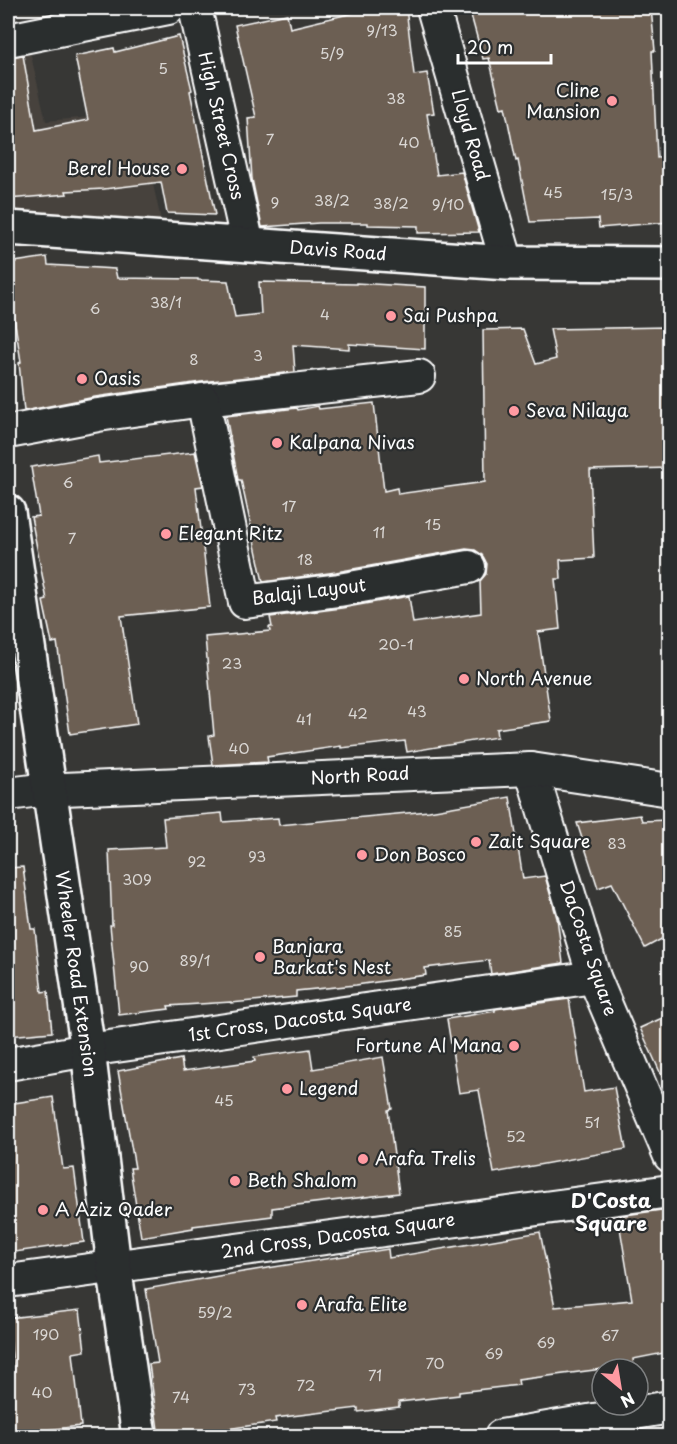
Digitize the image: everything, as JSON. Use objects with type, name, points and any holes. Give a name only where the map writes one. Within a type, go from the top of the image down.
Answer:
[{"type":"street","points":[[8,40],[168,8]]},
{"type":"street","name":"High Street Cross","points":[[195,8],[248,245]]},
{"type":"street","name":"Lloyd Road","points":[[433,8],[507,262]]},
{"type":"street","name":"Davis Road","points":[[8,228],[507,262],[669,264]]},
{"type":"street","points":[[8,432],[98,415],[203,400],[419,376]]},
{"type":"street","name":"Balaji Layout","points":[[203,400],[245,602],[339,590],[469,567]]},
{"type":"street","name":"Wheeler Road Extension","points":[[8,512],[88,1050],[114,1266],[139,1437]]},
{"type":"street","name":"North Road","points":[[8,794],[49,790],[531,769],[669,790]]},
{"type":"street","name":"DaCosta Square","points":[[531,769],[594,977],[669,1156]]},
{"type":"street","name":"1st Cross, Dacosta Square","points":[[8,1064],[88,1050],[594,977]]},
{"type":"street","name":"2nd Cross, Dacosta Square","points":[[8,1281],[669,1191]]},
{"type":"street","points":[[501,1437],[669,1407]]},
{"type":"shaded area","points":[[29,47],[46,121],[137,113],[161,220],[8,210],[8,52]]},
{"type":"building","points":[[352,8],[406,8],[414,75],[427,73],[434,113],[427,114],[437,175],[462,172],[479,232],[418,233],[418,226],[368,225],[368,223],[319,223],[262,227],[252,179],[248,118],[256,117],[235,25],[287,14],[290,28],[353,13]]},
{"type":"building","points":[[469,8],[651,8],[655,51],[652,51],[657,158],[669,157],[669,222],[599,228],[598,219],[530,222],[505,107],[501,108],[489,58],[483,59]]},
{"type":"building","points":[[179,36],[192,90],[190,91],[215,215],[167,213],[161,182],[8,199],[8,57],[23,55],[36,130],[88,120],[75,56],[114,48],[115,52]]},
{"type":"building","points":[[47,257],[48,265],[115,269],[117,278],[228,281],[235,317],[261,314],[259,282],[356,283],[425,287],[425,349],[349,344],[349,349],[293,345],[295,372],[95,397],[24,411],[19,363],[21,362],[8,278],[8,263]]},
{"type":"building","points":[[669,327],[669,468],[590,470],[594,558],[560,560],[561,579],[555,579],[560,629],[538,632],[551,721],[496,729],[497,737],[407,752],[405,741],[341,748],[341,746],[267,757],[268,762],[213,765],[209,736],[214,735],[205,637],[270,631],[269,627],[272,627],[270,617],[342,608],[409,596],[413,623],[481,613],[480,581],[486,574],[487,564],[482,555],[475,550],[466,549],[336,572],[263,582],[241,480],[238,480],[226,416],[297,408],[298,410],[318,406],[319,409],[374,403],[384,491],[397,488],[398,494],[485,482],[483,330],[523,329],[536,364],[556,359],[550,329]]},
{"type":"building","points":[[195,452],[203,486],[196,487],[210,607],[121,616],[137,724],[70,734],[57,642],[52,643],[43,601],[47,600],[31,517],[39,516],[31,467],[98,456],[99,463]]},
{"type":"building","points":[[510,797],[523,879],[545,876],[557,918],[563,963],[491,974],[489,960],[425,968],[426,975],[296,991],[296,997],[168,1006],[169,1009],[119,1015],[110,925],[112,925],[109,850],[166,847],[163,818],[222,813],[223,822],[278,818],[279,825],[429,811]]},
{"type":"building","points":[[640,815],[642,821],[669,820],[669,935],[645,948],[612,883],[598,888],[577,823]]},
{"type":"building","points":[[23,867],[31,929],[35,929],[42,992],[48,991],[52,1032],[8,1036],[8,868]]},
{"type":"building","points":[[569,999],[584,1092],[614,1087],[626,1149],[494,1173],[479,1090],[459,1093],[447,1019],[495,1011],[495,1009]]},
{"type":"building","points":[[669,1015],[669,1092],[640,1028]]},
{"type":"building","points":[[310,1049],[313,1069],[383,1057],[392,1109],[388,1110],[399,1193],[272,1208],[272,1216],[193,1226],[193,1228],[141,1237],[130,1168],[135,1168],[118,1071],[181,1059],[183,1071],[255,1061],[254,1057]]},
{"type":"building","points":[[53,1097],[63,1169],[74,1168],[84,1242],[8,1253],[8,1104]]},
{"type":"building","points":[[669,1209],[669,1352],[643,1357],[590,1357],[590,1371],[518,1380],[519,1385],[459,1392],[459,1395],[399,1402],[399,1407],[358,1412],[358,1408],[275,1418],[276,1422],[183,1437],[159,1437],[149,1364],[158,1363],[146,1289],[388,1249],[389,1258],[540,1232],[555,1307],[632,1300],[618,1216]]},
{"type":"building","points":[[80,1310],[85,1351],[73,1353],[81,1426],[10,1434],[8,1377],[14,1377],[8,1318]]},
{"type":"place","name":"Cline Mansion","points":[[612,101]]},
{"type":"place","name":"Berel House","points":[[182,169]]},
{"type":"place","name":"Sai Pushpa","points":[[391,316]]},
{"type":"place","name":"Oasis","points":[[82,379]]},
{"type":"place","name":"Seva Nilaya","points":[[514,411]]},
{"type":"place","name":"Kalpana Nivas","points":[[277,443]]},
{"type":"place","name":"Elegant Ritz","points":[[166,534]]},
{"type":"place","name":"North Avenue","points":[[464,679]]},
{"type":"place","name":"Zait Square","points":[[476,842]]},
{"type":"place","name":"Don Bosco","points":[[362,855]]},
{"type":"place","name":"Banjara Barkat's Nest","points":[[260,957]]},
{"type":"place","name":"Fortune Al Mana","points":[[514,1046]]},
{"type":"place","name":"Legend","points":[[287,1089]]},
{"type":"place","name":"Arafa Trelis","points":[[363,1159]]},
{"type":"place","name":"Beth Shalom","points":[[235,1181]]},
{"type":"place","name":"A Aziz Qader","points":[[43,1210]]},
{"type":"place","name":"Arafa Elite","points":[[302,1305]]},
{"type":"district","name":"D'Costa Square","points":[[611,1212]]}]
